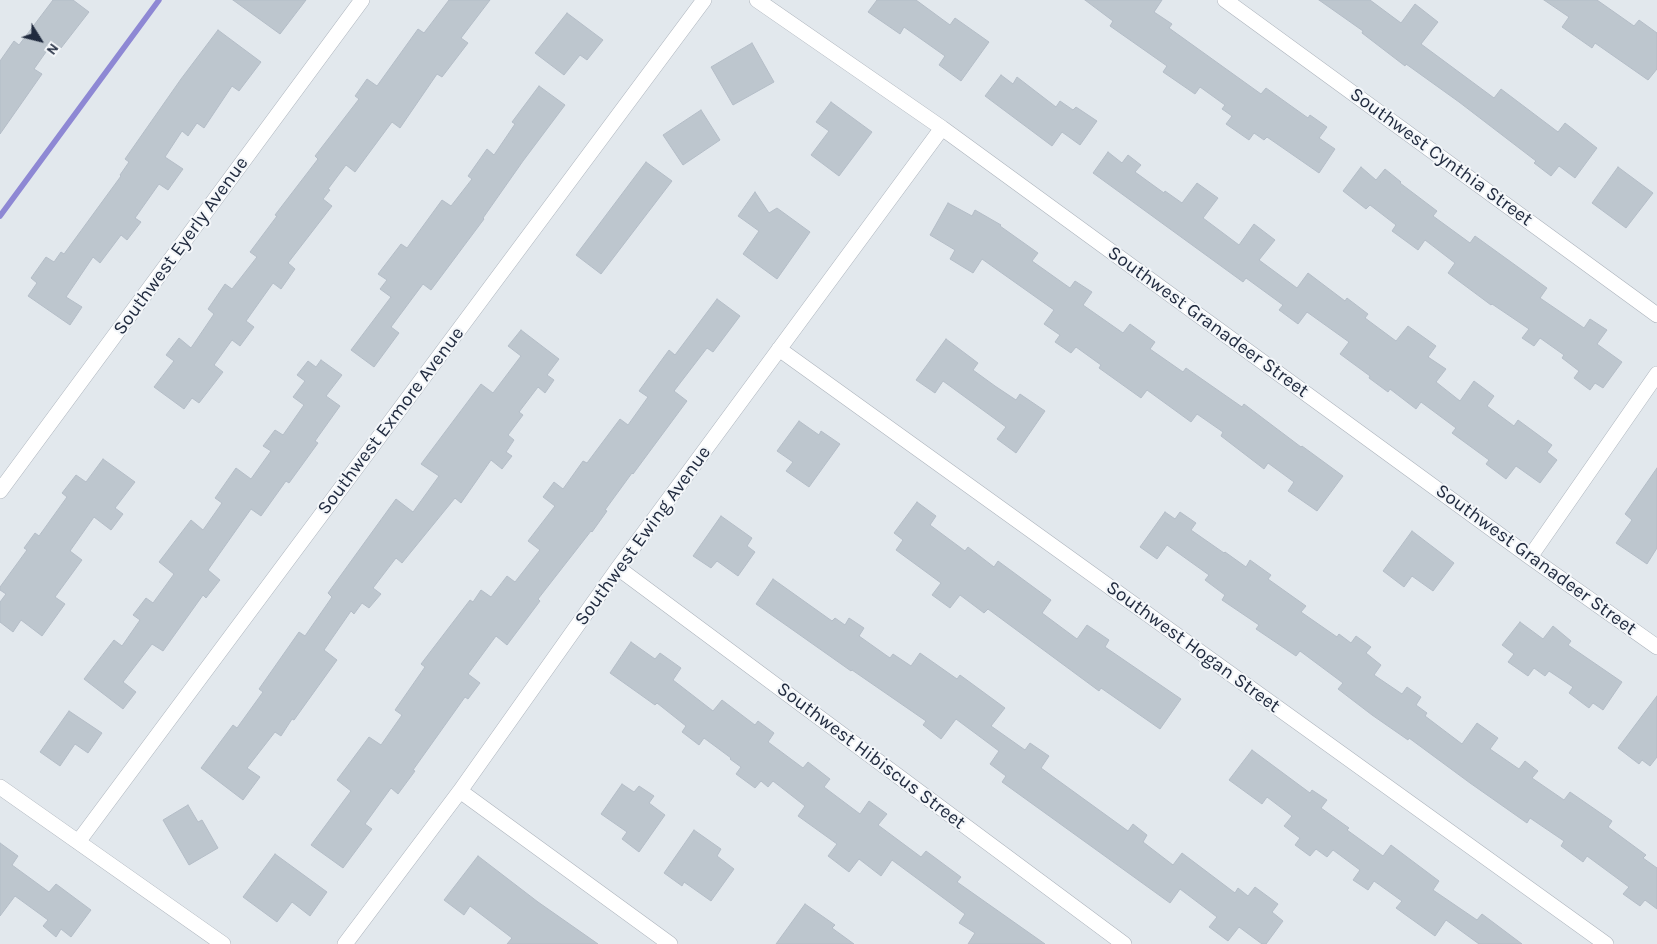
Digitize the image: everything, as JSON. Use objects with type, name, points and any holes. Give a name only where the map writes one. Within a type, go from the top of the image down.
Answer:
[{"type":"street","name":"Southwest Eyerly Avenue","points":[[0,491],[362,0]]},
{"type":"street","name":"Southwest Exmore Avenue","points":[[78,842],[704,0]]},
{"type":"street","name":"Southwest Granadeer Street","points":[[757,0],[942,128],[1530,557],[1657,647]]},
{"type":"street","name":"Southwest Cynthia Street","points":[[1225,0],[1657,315]]},
{"type":"street","name":"Southwest Ewing Avenue","points":[[345,944],[460,791],[618,568],[942,128]]},
{"type":"street","name":"Southwest Hogan Street","points":[[779,349],[1606,944]]},
{"type":"street","points":[[1530,557],[1657,374]]},
{"type":"street","name":"Southwest Hibiscus Street","points":[[618,568],[1124,944]]},
{"type":"street","points":[[0,787],[223,944]]},
{"type":"street","points":[[460,791],[670,944]]},
{"type":"building","points":[[53,0],[73,0],[89,12],[61,48],[53,42],[34,69],[42,74],[0,134],[0,61],[14,41],[19,45]]},
{"type":"building","points":[[233,0],[306,0],[280,34]]},
{"type":"building","points":[[449,0],[490,0],[461,38],[468,43],[442,77],[437,74],[400,128],[392,122],[355,172],[346,165],[328,189],[330,190],[323,199],[332,206],[288,263],[295,269],[281,289],[273,283],[246,321],[254,327],[240,346],[232,340],[214,365],[223,372],[199,403],[192,398],[184,409],[154,387],[174,361],[166,355],[179,338],[191,348],[214,314],[208,309],[225,284],[232,289],[257,257],[250,252],[277,216],[275,215],[318,159],[315,156],[359,99],[355,96],[367,79],[377,86],[418,29],[424,33]]},
{"type":"building","points":[[877,0],[916,0],[950,25],[955,18],[989,42],[961,81],[939,65],[945,56],[904,27],[900,34],[868,12]]},
{"type":"building","points":[[1085,0],[1162,0],[1154,12],[1172,24],[1169,28],[1261,94],[1266,88],[1308,118],[1310,115],[1327,127],[1319,138],[1335,149],[1319,173],[1267,137],[1264,140],[1254,133],[1249,140],[1226,124],[1232,116],[1222,109],[1225,105],[1200,87],[1195,94],[1163,72],[1167,66],[1110,26],[1113,21]]},
{"type":"building","points":[[1319,0],[1370,0],[1401,23],[1415,4],[1438,22],[1421,44],[1494,98],[1501,89],[1558,132],[1565,123],[1597,148],[1575,178],[1559,166],[1551,176],[1534,163],[1536,161],[1459,102],[1406,64],[1405,66],[1362,33],[1363,31]]},
{"type":"building","points":[[1544,0],[1597,0],[1634,26],[1639,20],[1657,33],[1657,69],[1648,80],[1595,43],[1592,48],[1562,27],[1569,17]]},
{"type":"building","points":[[567,13],[603,40],[587,60],[580,55],[564,75],[535,53]]},
{"type":"building","points":[[218,30],[261,62],[239,91],[232,86],[204,128],[197,123],[188,136],[182,131],[165,157],[183,169],[168,190],[159,184],[135,218],[141,222],[127,240],[121,235],[100,263],[93,257],[66,297],[82,307],[70,325],[28,296],[37,283],[31,278],[46,257],[54,262],[61,252],[64,254],[121,176],[129,162],[125,159]]},
{"type":"building","points":[[752,43],[774,82],[733,105],[711,67]]},
{"type":"building","points":[[1001,75],[1013,84],[1017,77],[1056,107],[1060,101],[1073,110],[1076,107],[1097,121],[1080,145],[1062,132],[1052,146],[985,96]]},
{"type":"building","points":[[539,86],[565,105],[431,290],[423,284],[391,327],[399,333],[374,367],[351,350],[391,297],[380,289],[387,280],[378,274],[401,244],[407,248],[442,200],[451,206],[472,179],[468,176],[487,149],[494,155],[515,124],[512,122]]},
{"type":"building","points":[[831,102],[872,132],[839,176],[811,155],[829,131],[816,122]]},
{"type":"building","points":[[701,110],[720,140],[683,165],[663,135]]},
{"type":"building","points":[[1108,152],[1122,163],[1128,155],[1141,165],[1135,172],[1164,193],[1165,191],[1182,203],[1197,183],[1218,198],[1203,218],[1239,245],[1254,224],[1275,240],[1259,260],[1297,288],[1308,273],[1345,301],[1347,298],[1368,314],[1365,318],[1396,341],[1408,326],[1436,346],[1428,357],[1446,369],[1436,382],[1460,401],[1474,381],[1494,396],[1487,406],[1514,426],[1518,420],[1552,445],[1547,452],[1557,460],[1540,483],[1516,466],[1506,479],[1486,464],[1489,460],[1452,433],[1456,428],[1421,402],[1416,409],[1390,389],[1388,392],[1340,354],[1349,342],[1307,312],[1298,324],[1279,310],[1283,305],[1246,278],[1243,282],[1093,173]]},
{"type":"building","points":[[646,162],[672,181],[601,274],[576,255]]},
{"type":"building","points":[[1361,167],[1376,180],[1385,169],[1437,211],[1433,216],[1470,243],[1475,236],[1547,288],[1540,298],[1584,328],[1590,319],[1607,330],[1597,344],[1622,362],[1603,388],[1595,383],[1590,390],[1574,378],[1579,371],[1562,358],[1564,355],[1540,338],[1534,346],[1522,338],[1529,329],[1491,305],[1448,273],[1455,263],[1425,240],[1418,250],[1392,231],[1396,225],[1370,205],[1366,209],[1343,191]]},
{"type":"building","points":[[1618,167],[1653,193],[1626,228],[1592,203]]},
{"type":"building","points":[[755,192],[769,213],[777,208],[810,232],[777,279],[743,254],[759,231],[738,216]]},
{"type":"building","points":[[948,203],[972,216],[975,210],[1001,225],[1038,253],[1032,261],[1070,288],[1075,281],[1092,292],[1083,305],[1123,333],[1130,324],[1155,342],[1150,349],[1183,372],[1186,368],[1242,407],[1244,404],[1343,476],[1317,511],[1288,491],[1294,482],[1268,463],[1264,469],[1221,436],[1223,432],[1197,414],[1191,422],[1147,390],[1141,398],[1099,368],[1101,365],[1076,347],[1071,353],[1055,342],[1060,335],[1044,324],[1054,310],[982,259],[973,273],[950,259],[955,250],[930,235]]},
{"type":"building","points":[[717,299],[740,316],[713,352],[707,348],[674,391],[687,401],[605,510],[607,511],[592,532],[538,599],[540,601],[507,645],[496,636],[468,674],[480,683],[468,699],[465,697],[398,794],[391,788],[365,824],[372,829],[343,868],[311,845],[351,791],[337,780],[369,737],[381,745],[402,715],[395,710],[425,667],[421,664],[470,600],[473,602],[481,590],[491,597],[507,576],[515,582],[540,550],[528,541],[555,506],[543,497],[554,482],[563,489],[583,461],[587,463],[620,419],[628,425],[648,397],[639,391],[669,350],[675,355]]},
{"type":"building","points":[[521,330],[559,359],[547,375],[554,380],[545,393],[538,387],[519,412],[523,415],[508,435],[514,440],[506,452],[512,456],[502,469],[491,460],[461,503],[455,498],[402,563],[396,558],[373,588],[381,594],[369,608],[362,603],[354,614],[351,611],[324,650],[337,660],[281,736],[275,732],[247,768],[260,777],[243,800],[201,768],[233,725],[237,728],[263,692],[259,689],[299,632],[305,636],[332,597],[328,593],[396,499],[413,512],[439,476],[421,464],[481,384],[493,393],[521,356],[508,346]]},
{"type":"building","points":[[946,339],[978,363],[973,370],[995,386],[1016,400],[1020,394],[1045,411],[1016,453],[997,439],[1006,427],[943,381],[935,393],[916,380]]},
{"type":"building","points":[[321,360],[342,375],[326,396],[340,406],[315,441],[318,443],[289,483],[286,481],[261,516],[251,509],[208,570],[220,580],[206,598],[203,595],[163,651],[152,644],[123,682],[136,692],[123,709],[84,679],[114,640],[122,646],[140,620],[133,615],[146,598],[153,603],[174,574],[159,562],[191,520],[203,530],[222,503],[215,498],[236,468],[251,479],[271,451],[263,446],[275,430],[283,435],[304,405],[293,397],[305,381],[297,375],[308,361],[316,367]]},
{"type":"building","points":[[799,421],[819,435],[821,431],[840,444],[809,487],[786,471],[793,462],[777,451]]},
{"type":"building","points":[[103,459],[135,482],[115,508],[123,514],[111,530],[94,517],[70,551],[82,560],[55,597],[65,604],[42,636],[21,620],[13,632],[0,622],[0,602],[6,594],[0,590],[0,587],[27,550],[24,548],[35,533],[39,536],[67,497],[62,493],[76,475],[86,482]]},
{"type":"building","points":[[1657,468],[1657,548],[1647,564],[1616,543],[1632,520],[1625,514]]},
{"type":"building","points":[[917,502],[936,516],[930,525],[965,551],[968,547],[994,567],[998,561],[1051,600],[1042,613],[1077,639],[1087,625],[1109,640],[1105,647],[1181,699],[1160,729],[1101,688],[1099,691],[988,609],[984,613],[960,595],[950,608],[932,595],[941,583],[896,550],[903,540],[894,533]]},
{"type":"building","points":[[1165,512],[1175,519],[1180,512],[1196,523],[1191,530],[1224,553],[1246,567],[1250,560],[1271,575],[1268,579],[1306,606],[1301,612],[1337,637],[1339,634],[1351,643],[1356,636],[1371,647],[1366,653],[1381,665],[1374,675],[1402,694],[1407,687],[1421,697],[1416,705],[1427,713],[1425,716],[1462,744],[1477,723],[1498,738],[1490,749],[1519,769],[1525,761],[1538,771],[1532,778],[1564,800],[1570,792],[1612,821],[1608,827],[1646,855],[1643,858],[1657,868],[1657,909],[1645,900],[1640,906],[1623,894],[1629,887],[1587,856],[1583,862],[1561,846],[1564,841],[1530,818],[1527,823],[1409,738],[1408,740],[1372,715],[1338,689],[1343,683],[1300,651],[1296,656],[1256,629],[1259,625],[1222,600],[1225,595],[1205,580],[1209,575],[1167,545],[1157,559],[1140,547]]},
{"type":"building","points":[[721,516],[752,538],[747,546],[755,552],[738,576],[717,561],[711,568],[693,556]]},
{"type":"building","points":[[1412,531],[1454,563],[1433,591],[1412,576],[1404,587],[1383,571]]},
{"type":"building","points":[[773,579],[832,621],[835,618],[845,625],[849,618],[864,628],[859,636],[890,658],[893,654],[911,666],[920,653],[957,679],[960,675],[1005,708],[991,726],[1025,750],[1030,743],[1049,756],[1041,768],[1128,831],[1133,824],[1147,835],[1143,842],[1173,865],[1182,853],[1235,893],[1238,888],[1248,896],[1255,887],[1278,904],[1272,912],[1283,921],[1266,944],[1262,944],[1239,927],[1228,941],[1209,927],[1217,917],[1180,889],[1170,903],[1002,782],[1006,776],[990,764],[999,751],[956,719],[941,739],[923,725],[926,721],[756,604]]},
{"type":"building","points":[[1520,622],[1543,639],[1553,626],[1571,641],[1568,645],[1622,682],[1603,710],[1593,703],[1589,708],[1569,693],[1573,687],[1549,671],[1545,676],[1534,668],[1528,676],[1508,662],[1514,654],[1502,645]]},
{"type":"building","points":[[631,642],[655,659],[660,653],[681,668],[673,680],[713,711],[722,700],[755,725],[758,721],[774,733],[768,742],[803,768],[808,762],[830,779],[824,787],[860,814],[869,801],[887,814],[878,825],[921,857],[926,851],[961,877],[957,882],[1045,944],[968,944],[975,933],[959,923],[965,914],[892,860],[881,876],[859,859],[849,872],[828,856],[837,844],[798,816],[805,806],[773,781],[768,787],[761,781],[755,788],[736,774],[741,767],[731,758],[704,738],[699,745],[682,732],[686,726],[657,703],[655,705],[610,673]]},
{"type":"building","points":[[1657,696],[1657,757],[1650,766],[1642,760],[1639,764],[1618,748]]},
{"type":"building","points":[[69,711],[102,733],[88,753],[75,744],[60,766],[40,752]]},
{"type":"building","points":[[1252,750],[1310,793],[1312,790],[1327,800],[1321,808],[1383,856],[1391,845],[1439,881],[1433,890],[1477,920],[1482,914],[1522,944],[1479,944],[1446,920],[1435,936],[1396,908],[1402,901],[1374,881],[1368,890],[1353,880],[1360,870],[1333,850],[1327,857],[1316,849],[1310,856],[1295,845],[1300,838],[1284,826],[1292,816],[1267,797],[1262,804],[1229,780]]},
{"type":"building","points":[[622,784],[634,792],[639,786],[654,796],[649,803],[665,815],[639,852],[622,839],[627,832],[601,814]]},
{"type":"building","points":[[188,805],[198,822],[202,820],[218,848],[189,865],[163,820]]},
{"type":"building","points":[[694,830],[721,849],[717,856],[734,869],[711,901],[684,882],[682,886],[664,873]]},
{"type":"building","points":[[0,843],[18,856],[12,865],[49,892],[56,884],[91,910],[71,937],[61,929],[56,937],[43,926],[48,920],[15,896],[0,916]]},
{"type":"building","points":[[275,854],[327,892],[310,916],[292,902],[277,922],[243,897]]},
{"type":"building","points":[[478,856],[538,902],[598,944],[507,944],[512,938],[470,906],[464,915],[444,900]]},
{"type":"building","points":[[805,904],[835,925],[832,928],[854,944],[776,944]]},
{"type":"waterway","points":[[0,216],[159,0]]}]
